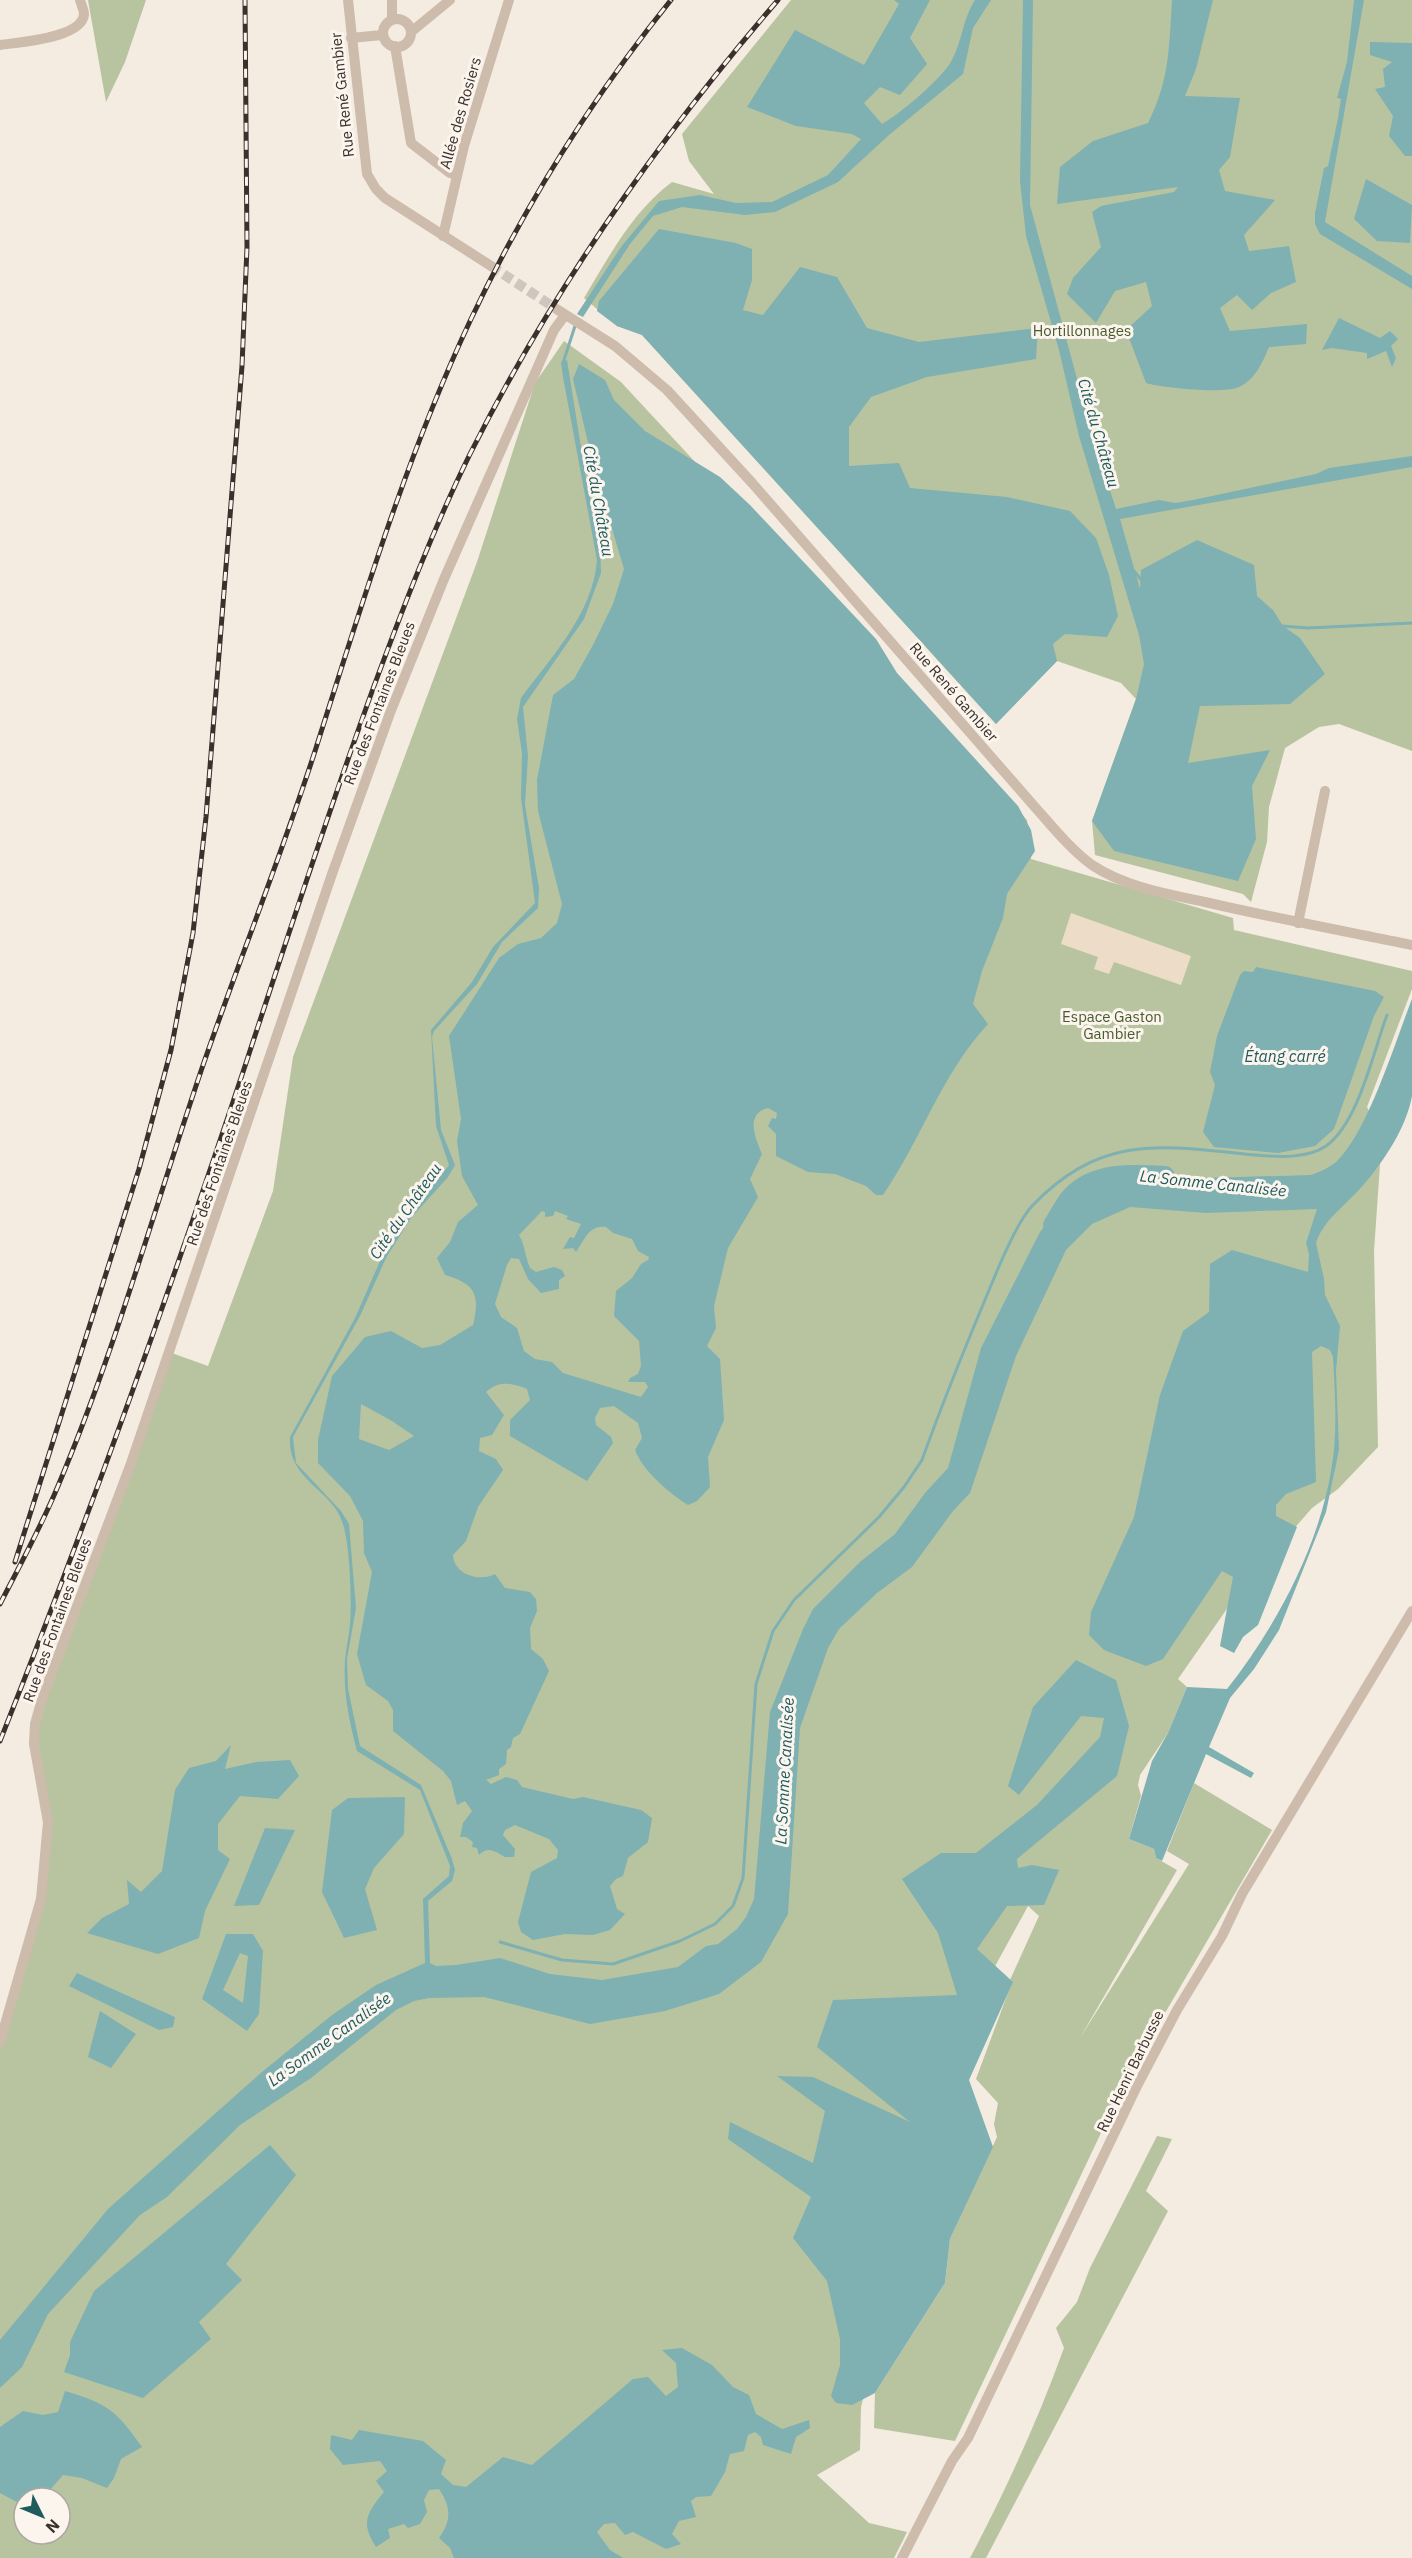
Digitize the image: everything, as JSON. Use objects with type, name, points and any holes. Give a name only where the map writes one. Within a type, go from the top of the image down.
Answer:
[{"type":"street","points":[[0,45],[65,34],[79,26],[84,15],[80,0]]},
{"type":"street","name":"Rue René Gambier","points":[[348,0],[368,174],[376,189],[385,198],[491,267]]},
{"type":"street","points":[[392,0],[392,20]]},
{"type":"street","points":[[351,38],[381,35],[395,46],[404,46],[409,41],[411,32],[450,0]]},
{"type":"street","name":"Allée des Rosiers","points":[[443,236],[458,175],[509,0]]},
{"type":"street","points":[[381,35],[383,27],[392,20],[399,20],[411,32]]},
{"type":"street","points":[[395,46],[411,143],[450,173],[458,175]]},
{"type":"street","name":"Rue René Gambier","points":[[562,312],[615,346],[667,390],[753,484],[992,759],[1067,843],[1085,859],[1107,873],[1137,885],[1298,923],[1412,945]]},
{"type":"street","name":"Rue des Fontaines Bleues","points":[[0,2042],[41,1899],[48,1821],[34,1744],[35,1724],[42,1699],[130,1466],[332,874],[390,713],[444,579],[562,312]]},
{"type":"street","points":[[1298,923],[1326,791]]},
{"type":"street","name":"Rue Henri Barbusse","points":[[902,2558],[952,2461],[969,2438],[1136,2088],[1177,2010],[1222,1936],[1242,1894],[1412,1611]]},
{"type":"green space","points":[[88,0],[146,0],[125,62],[106,102]]},
{"type":"green space","name":"Hortillonnages","points":[[791,0],[1412,0],[1412,751],[1339,724],[1319,727],[1285,748],[1269,807],[1267,842],[1251,902],[1243,894],[1095,855],[1092,821],[1136,699],[1121,683],[1057,661],[996,724],[642,335],[617,326],[584,298],[633,221],[672,182],[714,194],[689,161],[682,134]]},
{"type":"green space","name":"Espace Gaston Gambier","points":[[564,341],[621,382],[1027,820],[1031,859],[1233,918],[1234,930],[1412,971],[1412,989],[1367,1107],[1382,1136],[1374,1251],[1378,1447],[1338,1489],[1312,1508],[1238,1593],[1178,1679],[1187,1687],[1168,1733],[1140,1775],[1138,1785],[1141,1796],[1129,1839],[1154,1849],[1156,1858],[1177,1870],[1080,2038],[1189,1864],[1167,1851],[1194,1783],[1272,1830],[1127,2078],[955,2441],[874,2428],[875,2393],[945,2283],[950,2239],[997,2137],[994,2124],[998,2103],[976,2079],[1012,1982],[1010,1980],[1039,1916],[1028,1906],[976,2001],[914,2193],[861,2407],[860,2450],[817,2475],[869,2523],[907,2532],[894,2558],[0,2558],[0,2042],[41,1899],[48,1835],[35,1724],[169,1352],[208,1366],[273,1191],[293,1057],[477,562],[535,383]]},
{"type":"green space","points":[[1157,2136],[1172,2139],[1146,2191],[1168,2211],[986,2558],[970,2558],[1021,2454],[1054,2375],[1064,2348],[1056,2328],[1077,2302],[1090,2268]]},
{"type":"shaded area","points":[[1071,913],[1191,956],[1181,985],[1114,962],[1109,974],[1094,969],[1098,957],[1061,944]]},
{"type":"water","points":[[894,0],[930,0],[910,38],[927,64],[900,95],[880,87],[864,103],[882,124],[918,97],[949,65],[975,0],[991,0],[973,28],[963,74],[889,135],[838,182],[775,212],[745,215],[682,207],[653,216],[630,244],[583,317],[577,314],[621,247],[659,201],[700,195],[736,203],[772,202],[828,175],[861,139],[852,134],[796,126],[747,107],[795,30],[864,65],[899,4]]},
{"type":"water","points":[[1023,0],[1033,0],[1030,205],[1092,434],[1116,509],[1159,500],[1175,503],[1193,500],[1316,474],[1329,468],[1412,456],[1412,467],[1120,519],[1140,589],[1141,570],[1197,540],[1254,565],[1257,596],[1273,610],[1283,626],[1300,638],[1325,674],[1290,704],[1200,706],[1188,763],[1270,750],[1252,786],[1256,839],[1238,881],[1114,851],[1092,821],[1136,699],[1144,664],[1139,635],[1079,436],[1059,350],[1026,236],[1020,181]]},
{"type":"water","points":[[1172,0],[1213,0],[1196,69],[1185,96],[1240,98],[1230,157],[1219,170],[1225,191],[1275,200],[1244,235],[1249,251],[1289,246],[1296,282],[1271,293],[1252,310],[1237,295],[1220,308],[1230,331],[1307,324],[1306,344],[1269,347],[1261,365],[1250,380],[1231,389],[1193,390],[1146,383],[1126,330],[1152,306],[1146,282],[1115,291],[1096,323],[1067,294],[1073,278],[1101,247],[1092,212],[1101,206],[1174,192],[1178,187],[1057,204],[1060,167],[1093,141],[1148,123],[1161,92],[1167,63]]},
{"type":"water","points":[[1354,0],[1364,0],[1325,222],[1412,276],[1412,289],[1320,234],[1315,224],[1324,168],[1328,166],[1342,99],[1337,98],[1347,62]]},
{"type":"water","points":[[1370,42],[1412,43],[1412,156],[1405,156],[1389,136],[1393,116],[1375,89],[1385,87],[1383,69],[1392,62],[1370,55]]},
{"type":"water","points":[[1366,179],[1412,205],[1410,243],[1377,241],[1354,219]]},
{"type":"water","points":[[659,229],[736,243],[752,249],[752,280],[743,310],[763,315],[800,267],[837,277],[867,328],[919,342],[1038,328],[1036,359],[927,377],[871,397],[849,427],[849,466],[899,463],[910,488],[1007,497],[1070,511],[1096,538],[1109,575],[1118,616],[1107,637],[1065,634],[1053,644],[1057,661],[996,724],[642,335],[617,326],[597,311],[599,301]]},
{"type":"water","points":[[1339,318],[1380,338],[1390,331],[1398,339],[1391,346],[1396,358],[1392,367],[1386,351],[1367,359],[1367,353],[1332,348],[1322,350]]},
{"type":"water","points":[[567,360],[589,497],[600,542],[601,573],[584,619],[523,707],[528,756],[525,805],[539,888],[538,908],[502,942],[477,984],[434,1031],[432,1037],[441,1130],[455,1165],[448,1177],[411,1218],[386,1258],[360,1316],[293,1437],[296,1463],[341,1511],[349,1524],[356,1608],[347,1659],[348,1689],[360,1746],[421,1785],[455,1870],[452,1881],[428,1901],[430,1963],[436,1966],[456,1965],[500,1958],[550,1974],[602,1980],[678,1967],[706,1946],[718,1944],[737,1929],[746,1917],[754,1899],[770,1712],[803,1629],[813,1609],[860,1562],[895,1534],[925,1493],[948,1468],[981,1348],[1040,1232],[1055,1214],[1082,1193],[1124,1176],[1151,1174],[1204,1178],[1311,1175],[1330,1166],[1348,1148],[1370,1109],[1412,999],[1412,1096],[1405,1120],[1380,1164],[1359,1190],[1331,1218],[1316,1243],[1325,1295],[1340,1326],[1336,1371],[1339,1450],[1326,1512],[1279,1630],[1254,1669],[1230,1698],[1209,1747],[1254,1773],[1251,1778],[1206,1754],[1162,1861],[1156,1858],[1154,1849],[1129,1839],[1152,1761],[1168,1733],[1187,1687],[1227,1689],[1278,1614],[1305,1558],[1325,1500],[1333,1457],[1335,1400],[1333,1357],[1330,1350],[1321,1346],[1312,1352],[1316,1482],[1286,1494],[1276,1505],[1276,1516],[1297,1527],[1258,1625],[1243,1637],[1234,1653],[1220,1646],[1233,1577],[1222,1571],[1163,1659],[1146,1666],[1104,1650],[1089,1635],[1091,1612],[1134,1517],[1160,1395],[1183,1331],[1209,1312],[1210,1264],[1232,1250],[1308,1272],[1309,1254],[1306,1243],[1317,1209],[1206,1213],[1130,1207],[1092,1224],[1066,1250],[1016,1356],[970,1493],[953,1511],[912,1567],[877,1593],[839,1629],[828,1648],[800,1728],[788,1914],[761,1962],[719,1994],[665,2011],[590,2024],[484,1997],[429,1998],[414,2001],[396,2010],[311,2078],[240,2125],[167,2197],[140,2215],[48,2314],[22,2367],[0,2388],[0,2340],[108,2209],[262,2072],[332,2015],[376,1985],[425,1963],[423,1899],[449,1876],[450,1866],[420,1790],[357,1751],[349,1717],[345,1683],[351,1601],[349,1559],[343,1524],[338,1512],[303,1475],[296,1464],[291,1452],[290,1437],[355,1318],[384,1252],[403,1223],[449,1165],[436,1126],[431,1030],[472,982],[493,947],[535,903],[521,798],[522,753],[517,719],[521,698],[557,651],[579,617],[594,580],[597,560],[563,377],[561,362]]},
{"type":"water","points":[[579,364],[605,380],[614,400],[645,431],[720,477],[750,505],[876,639],[897,673],[1018,806],[1031,830],[1035,851],[1007,894],[1003,918],[982,971],[973,1004],[988,1024],[972,1043],[945,1085],[897,1174],[883,1195],[876,1195],[866,1186],[835,1174],[808,1172],[776,1156],[776,1134],[768,1126],[772,1118],[776,1119],[777,1113],[768,1108],[756,1116],[754,1128],[762,1154],[750,1179],[758,1197],[728,1248],[714,1306],[716,1328],[707,1346],[720,1359],[724,1420],[708,1457],[710,1487],[697,1501],[688,1505],[672,1494],[650,1473],[635,1450],[642,1438],[638,1423],[614,1406],[600,1408],[595,1418],[596,1425],[611,1437],[613,1443],[587,1481],[510,1436],[510,1420],[530,1400],[527,1389],[516,1385],[500,1384],[486,1392],[504,1415],[492,1435],[480,1438],[479,1451],[496,1459],[503,1470],[478,1507],[466,1541],[453,1555],[454,1562],[458,1568],[469,1575],[482,1577],[495,1574],[505,1588],[530,1592],[536,1599],[537,1611],[530,1628],[531,1649],[543,1659],[549,1671],[520,1734],[513,1738],[511,1747],[507,1750],[506,1764],[499,1769],[499,1775],[486,1780],[491,1784],[506,1777],[517,1780],[522,1787],[573,1799],[583,1797],[641,1810],[652,1818],[648,1842],[628,1858],[623,1876],[616,1879],[610,1886],[617,1909],[625,1914],[610,1930],[593,1935],[565,1934],[533,1940],[521,1932],[518,1922],[531,1872],[557,1858],[558,1850],[549,1839],[515,1825],[505,1830],[503,1835],[515,1849],[514,1857],[505,1857],[489,1850],[479,1855],[477,1848],[472,1847],[473,1842],[466,1837],[460,1837],[463,1823],[472,1811],[465,1801],[457,1805],[451,1781],[443,1771],[393,1731],[393,1710],[388,1701],[366,1685],[357,1654],[372,1572],[364,1553],[363,1521],[350,1496],[318,1463],[318,1440],[332,1376],[365,1337],[391,1331],[422,1348],[440,1345],[473,1325],[476,1306],[473,1292],[463,1282],[445,1275],[437,1258],[450,1242],[458,1222],[478,1205],[462,1176],[457,1141],[461,1119],[449,1036],[499,958],[518,944],[541,938],[557,923],[562,904],[538,811],[537,780],[553,695],[574,679],[613,604],[624,569],[594,468],[573,379]],"holes":[[[542,1211],[545,1212],[545,1217],[553,1216],[555,1211],[568,1216],[566,1219],[581,1224],[574,1238],[570,1237],[563,1249],[573,1248],[576,1252],[591,1231],[595,1228],[606,1227],[613,1233],[632,1239],[638,1251],[649,1257],[641,1264],[632,1278],[616,1291],[614,1316],[639,1341],[641,1366],[638,1374],[630,1378],[628,1382],[645,1382],[648,1387],[641,1397],[563,1373],[552,1362],[535,1359],[524,1351],[517,1328],[501,1317],[495,1304],[511,1258],[519,1259],[528,1279],[541,1293],[559,1289],[559,1280],[565,1276],[562,1270],[554,1267],[536,1272],[528,1264],[519,1235]],[[361,1404],[392,1421],[414,1436],[389,1450],[359,1439]]]},
{"type":"water","name":"Étang carré","points":[[1256,967],[1375,991],[1384,997],[1374,1016],[1334,1129],[1315,1146],[1278,1153],[1214,1147],[1203,1132],[1215,1085],[1210,1072],[1217,1036],[1240,975],[1244,971],[1253,972]]},
{"type":"water","points":[[1076,1660],[1116,1680],[1129,1726],[1117,1776],[1017,1859],[1018,1868],[1032,1865],[1059,1870],[1044,1905],[1007,1906],[977,1949],[1013,1982],[969,2080],[993,2147],[950,2239],[945,2283],[875,2393],[852,2405],[836,2403],[831,2396],[840,2365],[840,2339],[827,2281],[793,2238],[811,2197],[728,2139],[730,2122],[813,2163],[825,2111],[777,2076],[813,2077],[910,2122],[817,2047],[833,2000],[957,1995],[938,1933],[902,1879],[941,1853],[976,1853],[1037,1805],[1100,1737],[1104,1718],[1081,1716],[1019,1795],[1008,1786],[1033,1707]]},
{"type":"water","points":[[231,1745],[225,1769],[256,1762],[290,1760],[299,1776],[278,1799],[240,1796],[218,1824],[218,1850],[230,1859],[205,1911],[199,1938],[158,1954],[87,1933],[102,1918],[129,1904],[127,1880],[141,1892],[162,1871],[175,1790],[189,1768],[216,1761]]},
{"type":"water","points":[[405,1797],[404,1834],[374,1868],[365,1889],[377,1930],[344,1938],[322,1892],[332,1810],[348,1798]]},
{"type":"water","points":[[265,1828],[295,1830],[259,1905],[234,1906]]},
{"type":"water","points":[[226,1934],[253,1934],[263,1951],[259,2014],[247,2031],[202,1999]],"holes":[[[240,1953],[248,1956],[243,2003],[223,1990]]]},
{"type":"water","points":[[77,1973],[175,2017],[173,2027],[159,2030],[69,1986]]},
{"type":"water","points":[[100,2011],[136,2034],[111,2068],[88,2057]]},
{"type":"water","points":[[270,2145],[296,2175],[226,2264],[242,2280],[199,2322],[211,2339],[143,2398],[64,2372],[70,2355],[70,2342],[94,2291]]},
{"type":"water","points":[[682,2348],[712,2365],[733,2387],[749,2395],[756,2414],[782,2429],[809,2420],[810,2428],[796,2437],[791,2454],[763,2445],[761,2437],[755,2432],[748,2435],[744,2451],[730,2454],[725,2472],[711,2496],[696,2497],[691,2501],[696,2517],[679,2521],[672,2534],[681,2544],[666,2549],[633,2532],[625,2535],[615,2523],[604,2524],[597,2532],[610,2550],[623,2558],[454,2558],[450,2548],[439,2538],[448,2519],[448,2508],[439,2489],[429,2490],[424,2500],[427,2512],[420,2524],[408,2528],[404,2524],[388,2529],[390,2538],[376,2547],[367,2524],[373,2506],[384,2492],[376,2481],[387,2471],[380,2461],[343,2465],[330,2449],[331,2435],[352,2440],[359,2430],[423,2441],[446,2460],[441,2474],[453,2485],[466,2487],[503,2457],[532,2465],[633,2379],[648,2377],[666,2396],[678,2387],[676,2363],[662,2350]]},
{"type":"water","points":[[65,2391],[92,2400],[118,2416],[142,2447],[121,2459],[114,2478],[107,2488],[82,2478],[63,2475],[53,2486],[12,2486],[12,2500],[0,2493],[0,2427],[23,2411],[43,2415],[58,2412]]},
{"type":"waterway","points":[[1340,114],[1343,96]]},
{"type":"waterway","name":"Cité du Château","points":[[563,363],[575,326]]},
{"type":"waterway","name":"Cité du Château","points":[[587,490],[590,504]]},
{"type":"waterway","name":"Cité du Château","points":[[1134,571],[1143,582]]},
{"type":"waterway","name":"Cité du Château","points":[[1282,626],[1308,628],[1412,623]]},
{"type":"waterway","points":[[500,1942],[562,1960],[613,1964],[680,1941],[715,1924],[733,1906],[743,1878],[756,1684],[773,1631],[794,1600],[879,1517],[904,1487],[922,1460],[953,1377],[996,1274],[1026,1214],[1058,1182],[1084,1166],[1110,1155],[1136,1149],[1192,1149],[1283,1156],[1310,1153],[1326,1146],[1338,1135],[1356,1104],[1387,1015]]},
{"type":"waterway","name":"La Somme Canalisée","points":[[1053,1225],[1071,1197],[1091,1182],[1115,1176],[1165,1176]]},
{"type":"tunnel","points":[[491,266],[558,310]]},
{"type":"railway","points":[[15,1562],[139,1169],[171,1050],[193,933],[206,817],[242,366],[247,247],[245,0]]},
{"type":"railway","points":[[0,1604],[51,1501],[98,1384],[201,1071],[303,789],[386,531],[448,371],[492,277],[537,194],[587,114],[671,0]]},
{"type":"railway","points":[[0,1741],[159,1317],[374,686],[443,511],[502,393],[572,275],[650,161],[691,106],[778,0]]}]
